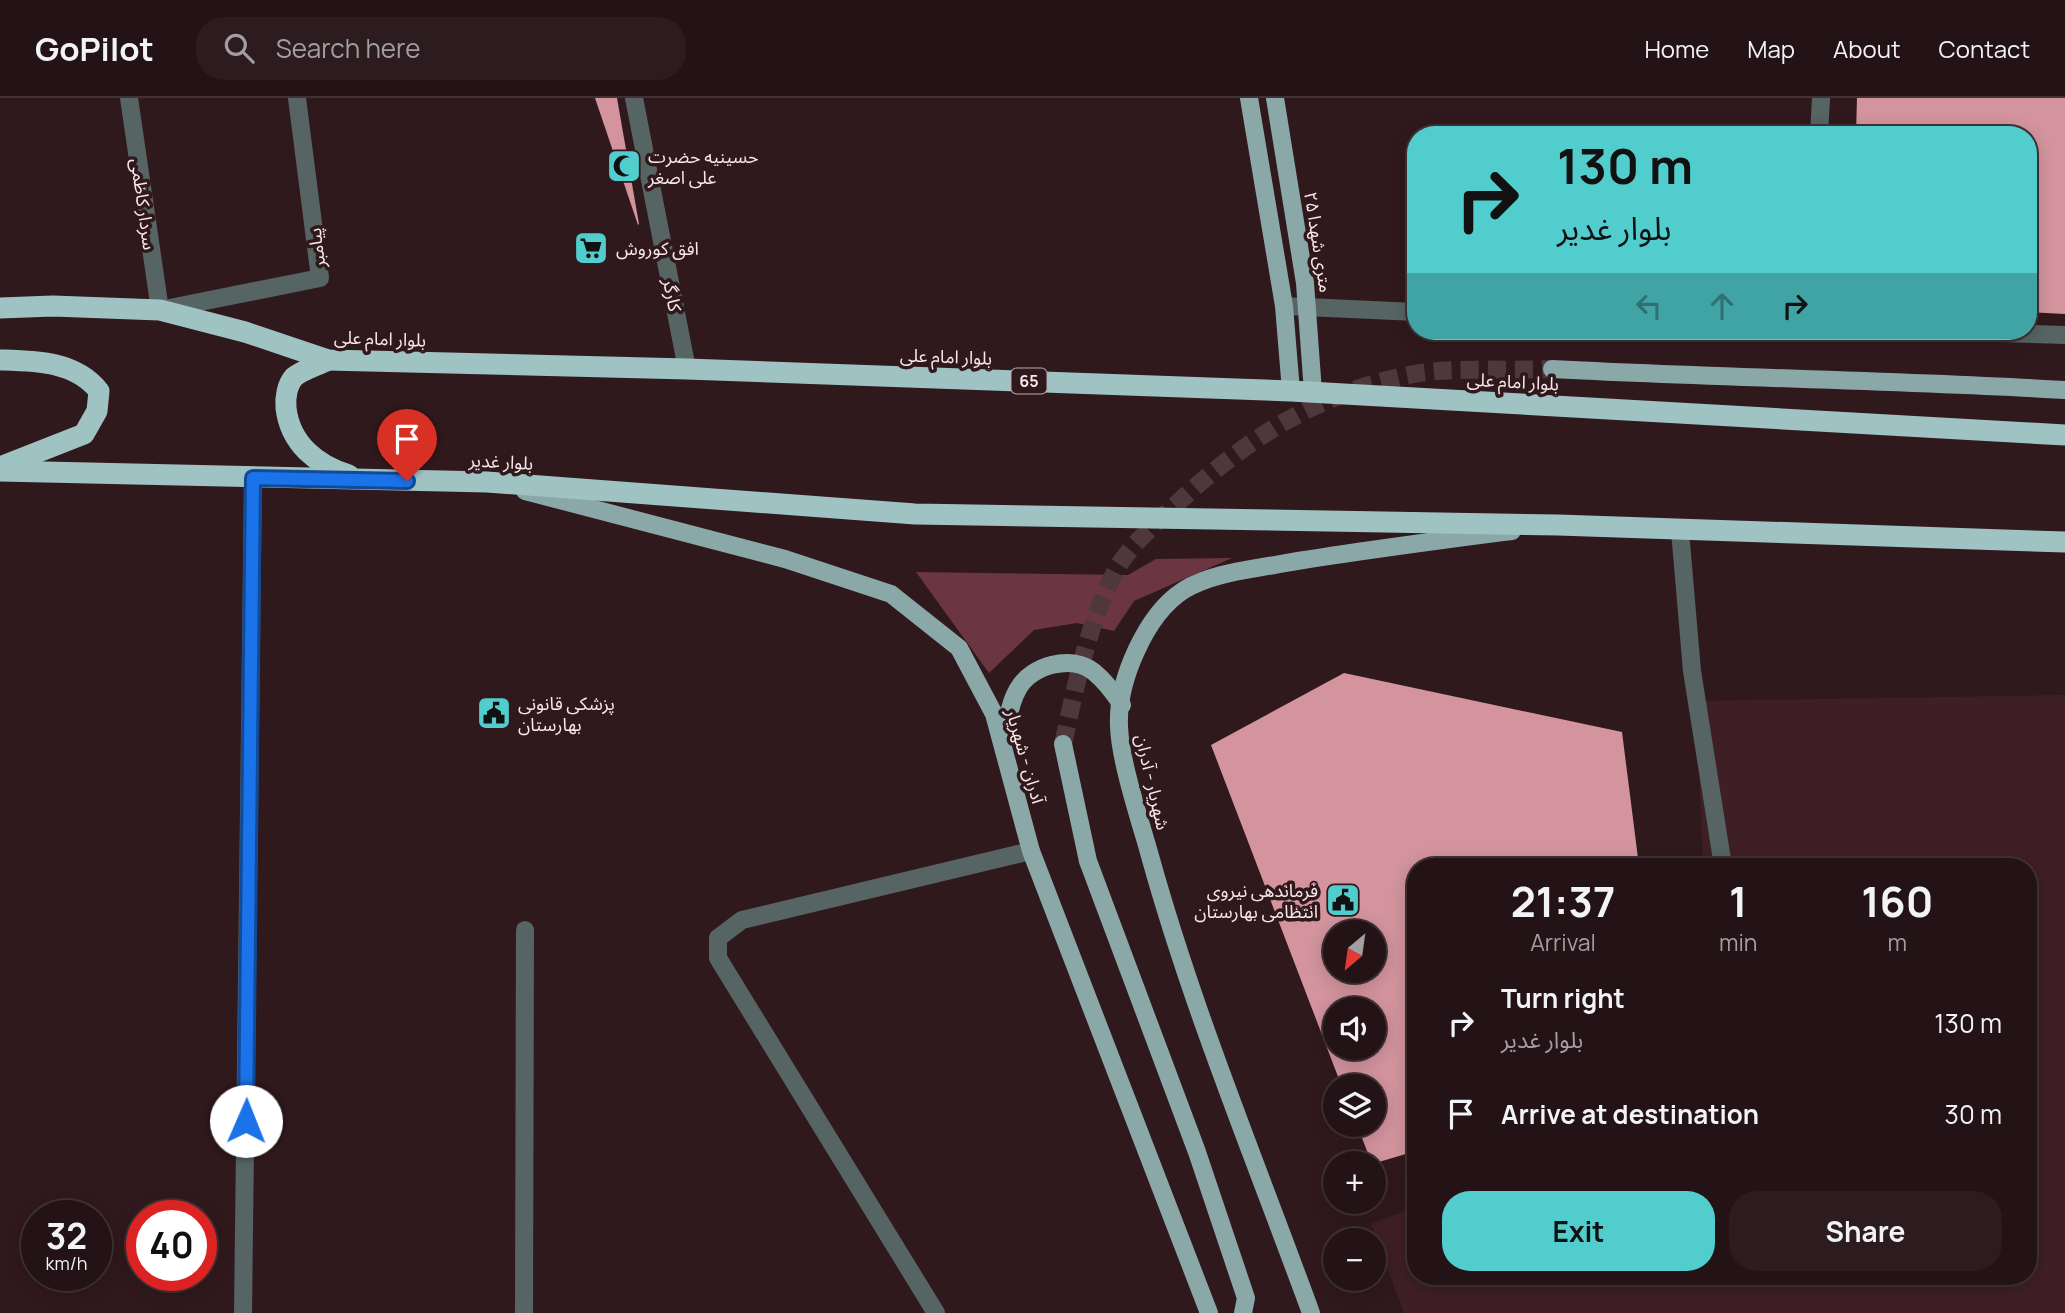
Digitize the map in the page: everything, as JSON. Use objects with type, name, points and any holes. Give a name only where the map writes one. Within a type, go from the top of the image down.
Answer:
[{"type":"highway","name":"بلوار امام علی","points":[[0,309],[53,306],[160,310],[246,332],[328,360],[687,369],[1292,391],[2065,435]]},
{"type":"highway","points":[[0,360],[36,361],[71,369],[88,377],[99,391],[97,411],[84,434],[0,469]]},
{"type":"highway","points":[[328,360],[295,377],[285,396],[288,421],[299,443],[316,459],[335,470],[369,481]]},
{"type":"highway","name":"بلوار غدیر","points":[[0,469],[253,478],[487,482],[915,513],[1558,525]]},
{"type":"highway","points":[[1558,525],[2065,542]]},
{"type":"main road","points":[[1249,98],[1284,306],[1292,391]]},
{"type":"main road","name":"۲۵ متری شهدا","points":[[1275,98],[1307,306],[1313,392]]},
{"type":"main road","points":[[1552,369],[2065,390]]},
{"type":"main road","name":"آدران - شهریار","points":[[487,482],[785,559],[891,594],[959,648],[994,714],[1031,851],[1209,1313]]},
{"type":"main road","name":"شهریار - آدران","points":[[1311,1313],[1170,927],[1133,796],[1118,725],[1141,639],[1164,605],[1186,589],[1222,575],[1337,554],[1558,525]]},
{"type":"main road","points":[[1002,742],[1018,688],[1032,671],[1054,665],[1074,664],[1092,670],[1122,705]]},
{"type":"main road","points":[[1063,744],[1088,861],[1196,1152],[1246,1298],[1243,1313]]},
{"type":"street","name":"سردار کاظمی","points":[[129,98],[160,310]]},
{"type":"street","name":"پیامبر","points":[[160,310],[320,278],[297,98]]},
{"type":"street","name":"کارگر","points":[[634,98],[687,369]]},
{"type":"street","points":[[1819,126],[1821,98]]},
{"type":"street","points":[[1284,306],[1407,312]]},
{"type":"street","points":[[2037,334],[2065,335]]},
{"type":"street","points":[[243,1313],[253,478]]},
{"type":"street","points":[[1680,531],[1692,671],[1722,858]]},
{"type":"street","points":[[936,1313],[718,958],[718,938],[742,920],[1031,851]]},
{"type":"street","points":[[524,1313],[525,930]]},
{"type":"shaded area","points":[[1232,558],[1134,601],[1114,631],[1077,623],[1034,630],[989,673],[916,572],[1128,575],[1156,559]]},
{"type":"shaded area","points":[[2065,695],[2065,1313],[1404,1313],[1386,1264],[1386,1228],[1372,1228],[1371,1224],[1407,1210],[1407,1285],[2037,1285],[2037,858],[1703,858],[1696,701]]},
{"type":"building","name":"حسینیه حضرت علی اصغر","points":[[595,98],[617,98],[638,225]]},
{"type":"building","points":[[1857,98],[2065,98],[2065,314],[2037,312],[2037,126],[1856,126]]},
{"type":"building","name":"فرماندهی نیروی انتظامی بهارستان","points":[[1344,673],[1622,732],[1638,858],[1407,858],[1407,1154],[1386,1160],[1386,1151],[1367,1151],[1362,1137],[1386,1137],[1386,1074],[1337,1074],[1332,1060],[1386,1060],[1386,997],[1323,997],[1323,1037],[1211,745]]},
{"type":"tunnel","points":[[1063,744],[1090,635],[1115,572],[1137,542],[1156,523],[1235,455],[1290,419],[1348,392],[1380,382],[1414,374],[1446,371],[1552,369]]},
{"type":"place","name":"حسینیه حضرت علی اصغر","points":[[624,166]]},
{"type":"place","name":"افق کوروش","points":[[591,248]]},
{"type":"place","name":"پزشکی قانونی بهارستان","points":[[494,713]]},
{"type":"place","name":"فرماندهی نیروی انتظامی بهارستان","points":[[1343,900]]},
{"type":"route","points":[[246,1121],[253,478],[407,481]]}]
